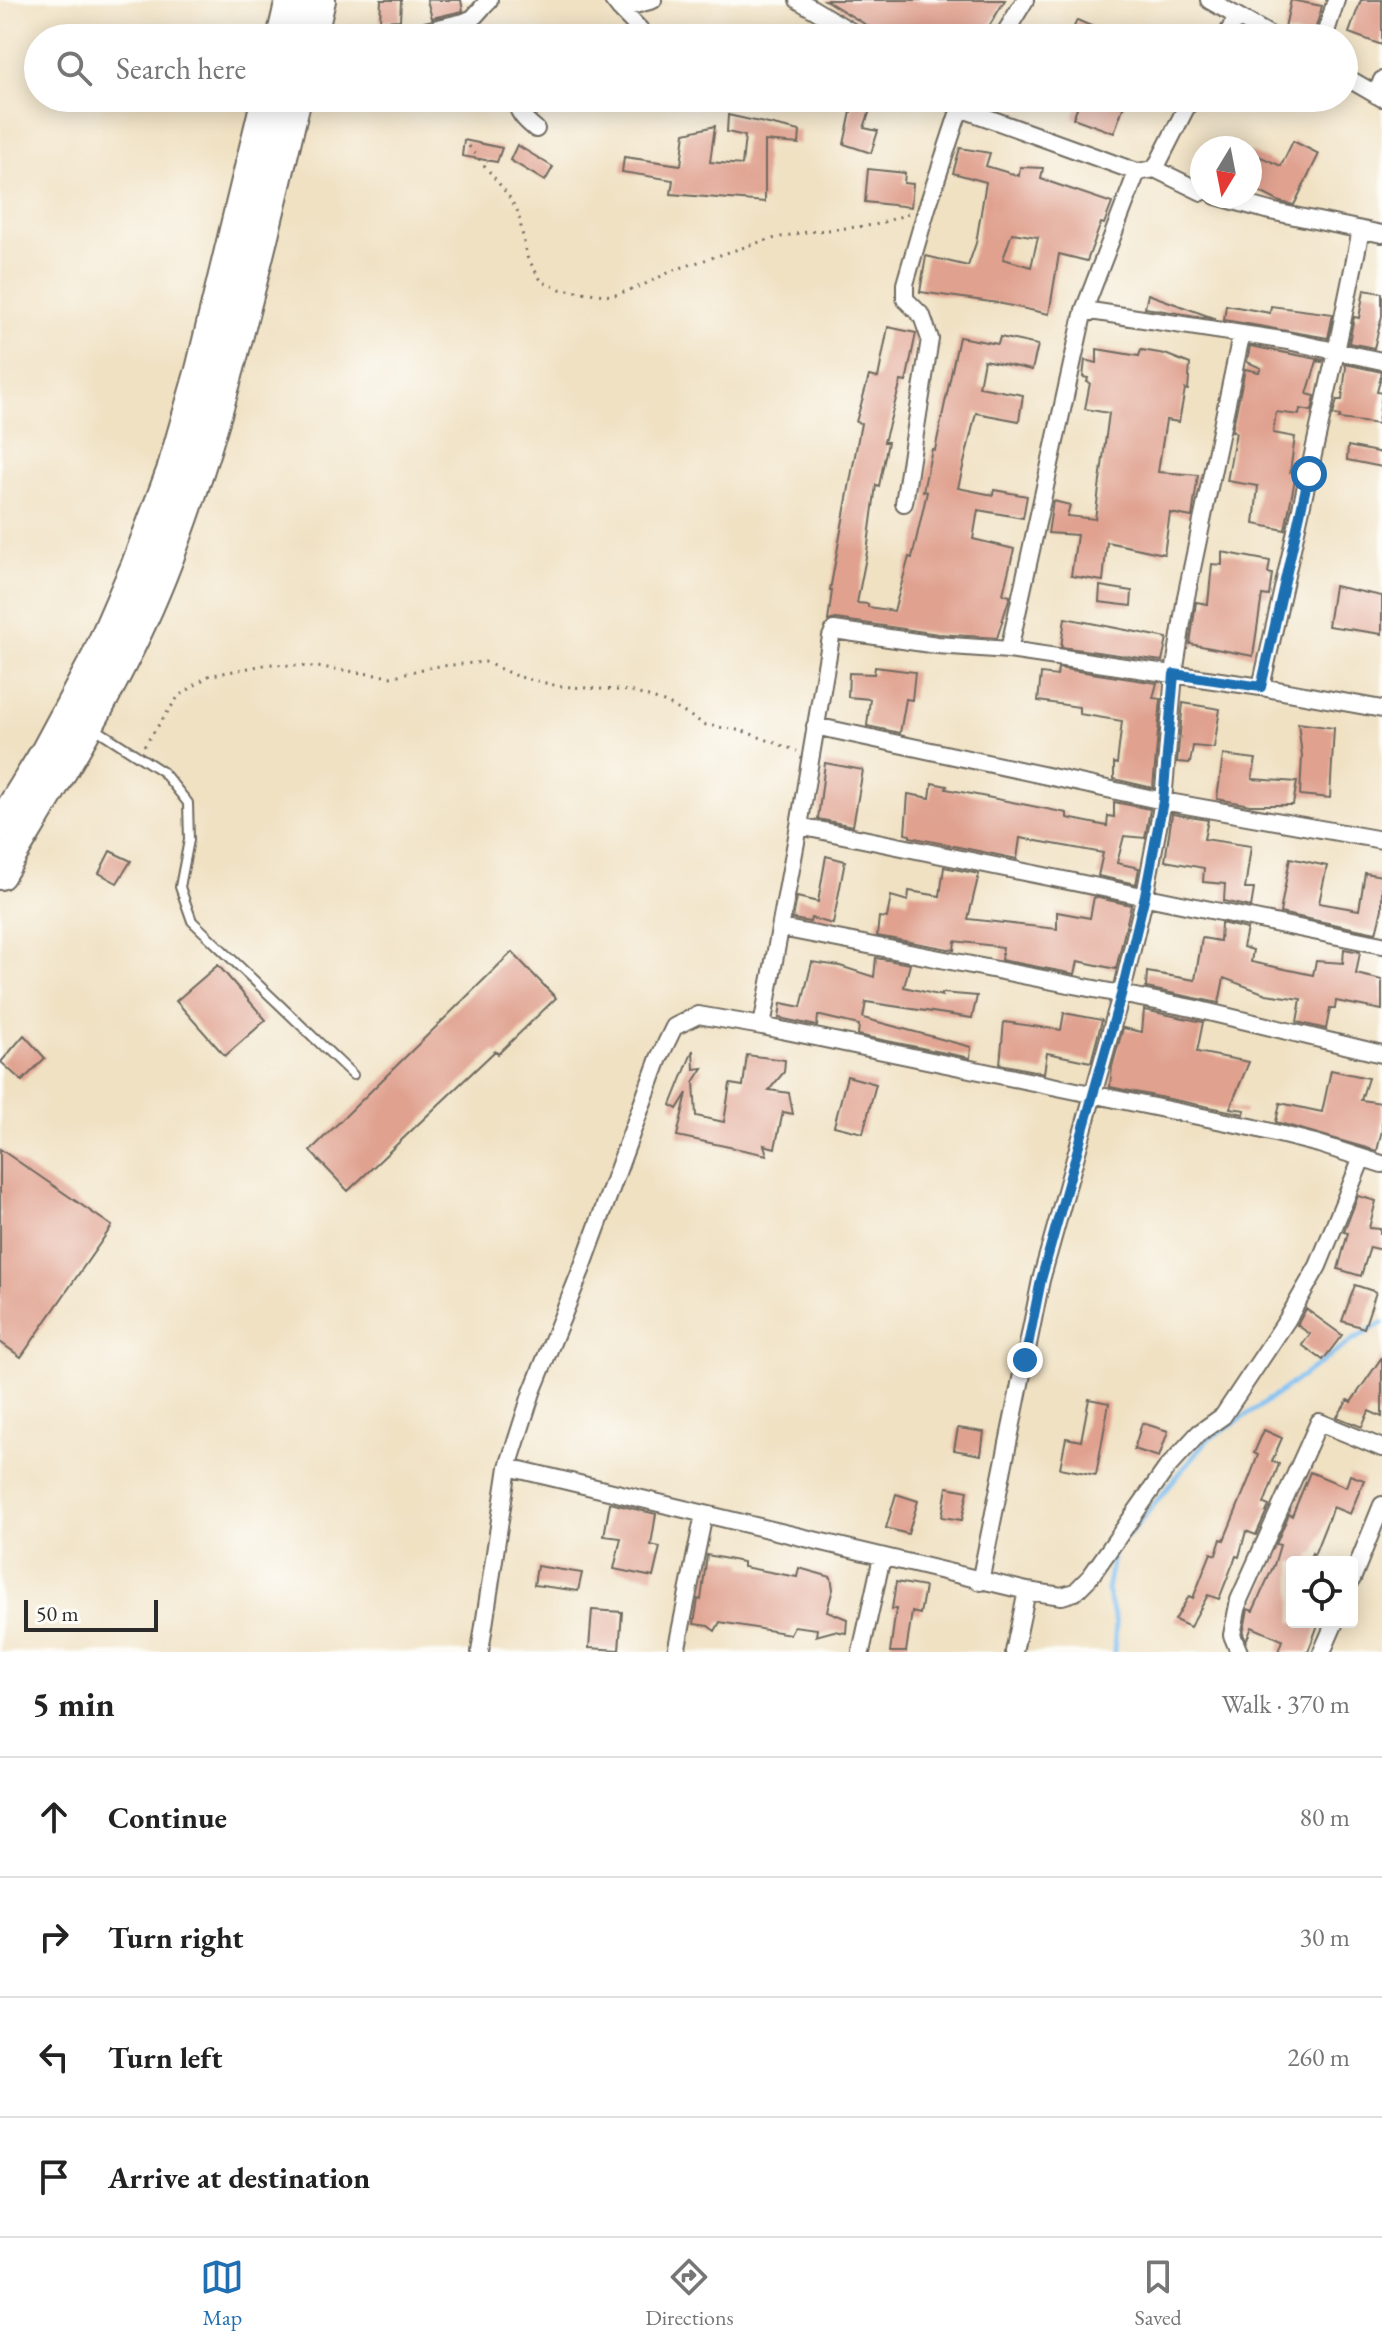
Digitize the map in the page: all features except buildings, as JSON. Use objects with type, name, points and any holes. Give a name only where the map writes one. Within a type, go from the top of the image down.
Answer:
[{"type":"highway","points":[[285,24],[291,0]]},
{"type":"highway","points":[[314,24],[320,0]]},
{"type":"highway","points":[[0,827],[46,752],[97,657],[136,567],[172,471],[201,370],[264,112]]},
{"type":"highway","points":[[0,874],[89,725],[119,669],[161,576],[228,375],[293,112]]},
{"type":"street","points":[[457,24],[473,18],[489,0]]},
{"type":"street","points":[[616,4],[653,0]]},
{"type":"street","points":[[798,0],[838,24]]},
{"type":"street","points":[[1010,24],[1025,0]]},
{"type":"street","points":[[1209,0],[1250,24]]},
{"type":"street","points":[[1328,24],[1336,0]]},
{"type":"street","points":[[616,4],[635,24]]},
{"type":"street","points":[[1233,24],[1237,17]]},
{"type":"street","points":[[1358,82],[1380,91]]},
{"type":"street","points":[[521,112],[523,118],[536,129]]},
{"type":"street","points":[[904,503],[930,339],[922,316],[905,299],[905,284],[955,112]]},
{"type":"street","points":[[986,112],[1137,172],[1155,169],[1190,188]]},
{"type":"street","points":[[1155,169],[1184,112]]},
{"type":"street","points":[[1009,650],[1084,310],[1137,172]]},
{"type":"street","points":[[1259,208],[1382,234]]},
{"type":"street","points":[[1261,687],[1361,230]]},
{"type":"street","points":[[1084,310],[1288,341],[1382,361]]},
{"type":"street","points":[[980,1582],[1041,1280],[1121,995],[1145,895],[1163,801],[1174,674],[1186,597],[1241,336]]},
{"type":"street","points":[[762,1026],[834,630],[937,645],[1009,650],[1261,687],[1382,709]]},
{"type":"street","points":[[815,726],[1163,801],[1382,840]]},
{"type":"street","points":[[799,826],[1382,945]]},
{"type":"street","points":[[781,928],[1192,1008],[1382,1054]]},
{"type":"street","points":[[480,1652],[508,1467],[532,1392],[582,1268],[659,1058],[674,1027],[698,1015],[762,1026],[1251,1127],[1382,1164]]},
{"type":"street","points":[[508,1467],[980,1582],[1062,1596],[1075,1592],[1090,1577],[1166,1469],[1199,1433],[1223,1416],[1287,1320],[1318,1266],[1362,1158]]},
{"type":"street","points":[[1239,1652],[1232,1635],[1239,1600],[1319,1422],[1382,1448]]},
{"type":"street","points":[[1358,1564],[1382,1505]]},
{"type":"street","points":[[676,1652],[704,1514]]},
{"type":"street","points":[[861,1652],[882,1557]]},
{"type":"street","points":[[1014,1652],[1027,1591]]},
{"type":"street","points":[[1322,1652],[1332,1628]]},
{"type":"lane","points":[[89,725],[163,772],[188,803],[189,840],[180,887],[192,921],[353,1075]]},
{"type":"path","points":[[464,140],[518,212],[527,257],[542,282],[560,289],[612,296],[674,270],[763,241],[799,233],[875,225],[927,208]]},
{"type":"path","points":[[137,756],[178,697],[208,676],[269,664],[390,677],[431,667],[485,662],[516,676],[558,686],[630,691],[667,703],[706,725],[743,731],[811,756]]},
{"type":"waterway","points":[[1128,1536],[1208,1439],[1382,1323]]},
{"type":"waterway","points":[[1113,1557],[1107,1590],[1116,1623],[1114,1652]]},
{"type":"route","points":[[1025,1360],[1041,1280],[1121,995],[1145,895],[1163,801],[1174,674],[1261,687],[1309,474]]}]
